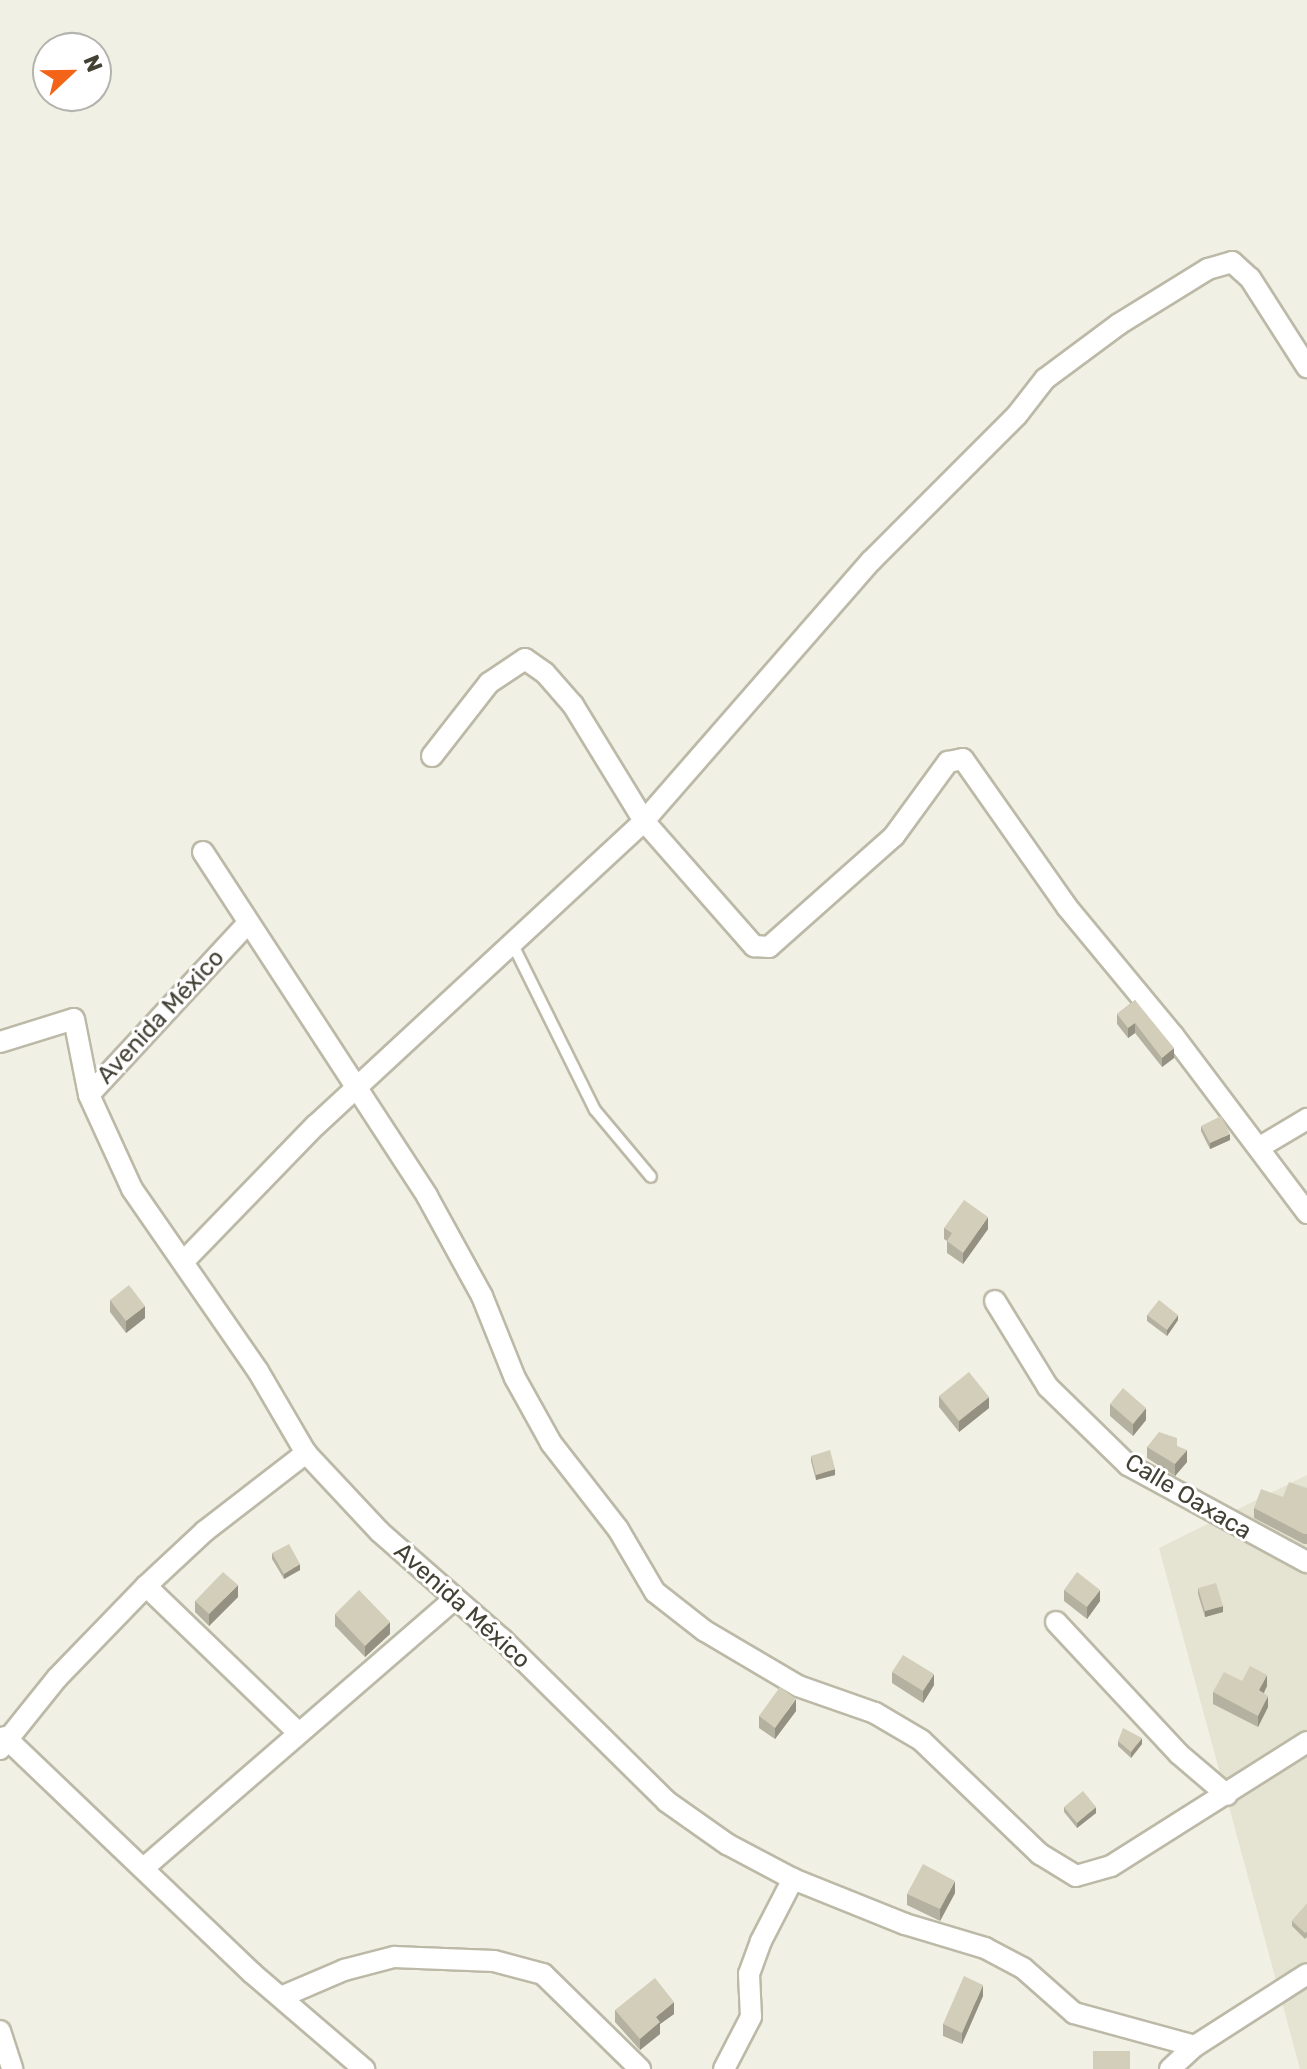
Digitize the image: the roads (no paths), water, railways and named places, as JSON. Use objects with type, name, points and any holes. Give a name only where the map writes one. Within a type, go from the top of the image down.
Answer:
[{"type":"street","points":[[184,1261],[356,1087],[644,821],[871,561],[1045,379],[1119,324],[1208,269],[1232,262],[1250,278],[1307,367]]},
{"type":"street","points":[[432,756],[489,683],[525,659],[545,673],[573,705],[644,821],[754,946],[769,947],[894,836],[948,762],[963,759],[1067,907],[1260,1147],[1307,1213]]},
{"type":"street","points":[[203,852],[427,1196],[482,1296],[515,1378],[551,1443],[618,1529],[655,1592],[705,1631],[798,1686],[875,1713],[921,1740],[1040,1854],[1076,1876],[1111,1866],[1307,1742]]},
{"type":"street","name":"Avenida México","points":[[248,923],[89,1095],[132,1189],[184,1261],[306,1453],[380,1532],[666,1801],[727,1844],[793,1879],[905,1924],[985,1948],[1023,1968],[1074,2013],[1195,2046]]},
{"type":"street","points":[[0,1042],[74,1019],[89,1095]]},
{"type":"street","points":[[1260,1147],[1307,1119]]},
{"type":"street","name":"Calle Oaxaca","points":[[995,1301],[1048,1387],[1128,1465],[1307,1562]]},
{"type":"street","points":[[306,1453],[205,1531],[146,1586],[3,1743],[145,1867],[281,1997],[364,2069]]},
{"type":"street","points":[[146,1586],[299,1733]]},
{"type":"street","points":[[145,1867],[454,1599]]},
{"type":"street","points":[[1056,1622],[1179,1754],[1227,1795]]},
{"type":"street","points":[[724,2069],[751,2017],[749,1974],[761,1941],[793,1879]]},
{"type":"street","points":[[281,1997],[344,1970],[394,1957],[494,1961],[543,1974],[640,2069]]},
{"type":"street","points":[[1170,2069],[1195,2046],[1307,1974]]},
{"type":"street","points":[[0,2031],[12,2069]]},
{"type":"lane","points":[[513,945],[595,1110],[651,1177]]}]
